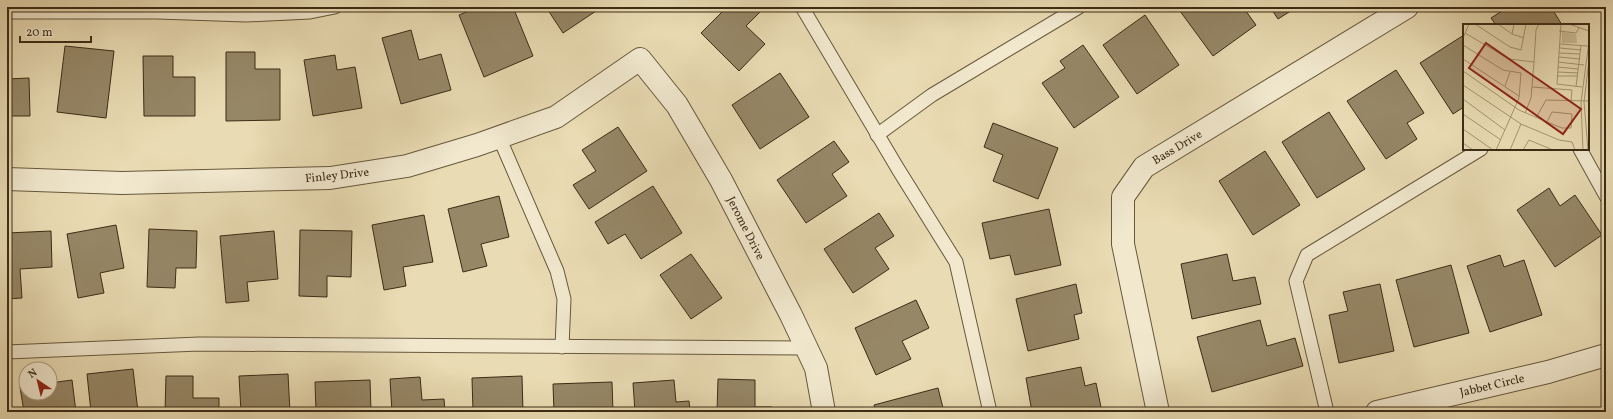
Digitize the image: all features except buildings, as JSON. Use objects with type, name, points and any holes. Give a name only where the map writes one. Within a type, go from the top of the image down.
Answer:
[{"type":"street","name":"Bass Drive","points":[[1158,412],[1123,244],[1123,197],[1144,167],[1407,7]]},
{"type":"street","name":"Finley Drive","points":[[7,179],[122,183],[330,178],[407,166],[556,117],[640,59]]},
{"type":"street","name":"Jerome Drive","points":[[640,59],[677,104],[721,180],[816,368],[824,412]]},
{"type":"street","name":"Jabbet Circle","points":[[1377,412],[1548,372],[1606,355]]},
{"type":"lane","points":[[7,12],[157,12],[246,15],[310,12],[335,7]]},
{"type":"lane","points":[[802,7],[877,135],[956,262],[990,412]]},
{"type":"lane","points":[[877,135],[932,95],[1079,7]]},
{"type":"lane","points":[[499,137],[558,271],[564,299],[562,347]]},
{"type":"lane","points":[[1327,412],[1296,281],[1307,255],[1479,150]]},
{"type":"lane","points":[[1581,150],[1606,196]]},
{"type":"lane","points":[[7,352],[199,344],[807,348]]}]
